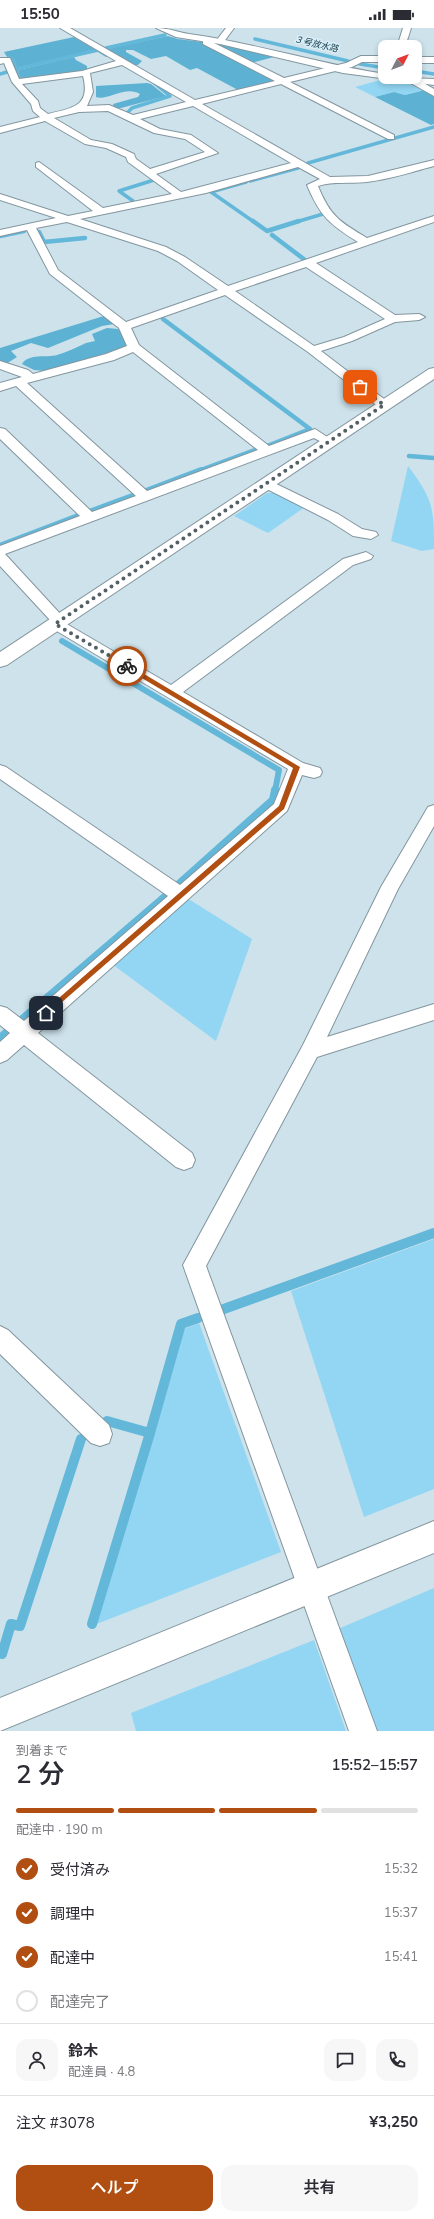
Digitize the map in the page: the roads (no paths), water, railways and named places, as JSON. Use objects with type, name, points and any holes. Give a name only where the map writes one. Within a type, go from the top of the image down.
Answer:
[{"type":"street","points":[[64,28],[328,180]]},
{"type":"street","points":[[161,28],[181,36],[220,41],[333,68],[378,76]]},
{"type":"street","points":[[220,41],[230,28]]},
{"type":"street","points":[[403,40],[407,28]]},
{"type":"street","points":[[209,40],[206,42],[391,137]]},
{"type":"street","points":[[1,52],[4,61],[16,82],[35,103],[36,109],[47,118],[88,142],[109,146],[131,156],[131,160],[179,195]]},
{"type":"street","points":[[132,118],[349,65],[361,59],[378,59]]},
{"type":"street","points":[[422,60],[434,60]]},
{"type":"street","points":[[16,82],[86,73],[86,71],[124,62]]},
{"type":"street","points":[[79,109],[88,101],[90,85],[86,73]]},
{"type":"street","points":[[422,80],[434,82]]},
{"type":"street","points":[[419,84],[434,93]]},
{"type":"street","points":[[1,129],[79,109],[109,108],[157,131],[188,137],[213,153],[148,173]]},
{"type":"street","points":[[0,233],[206,190],[300,163]]},
{"type":"street","points":[[366,242],[348,232],[324,212],[312,186],[328,180],[341,181],[396,175],[434,163]]},
{"type":"street","points":[[39,165],[100,211]]},
{"type":"street","points":[[0,196],[162,250],[181,259],[312,350],[384,405]]},
{"type":"street","points":[[124,326],[434,219]]},
{"type":"street","points":[[30,226],[54,272],[124,326],[134,347],[267,451]]},
{"type":"street","points":[[308,263],[393,319]]},
{"type":"street","points":[[312,350],[348,339],[393,319],[419,317]]},
{"type":"street","points":[[0,387],[110,358],[134,347]]},
{"type":"street","points":[[0,365],[24,373],[25,380],[145,496]]},
{"type":"street","points":[[0,660],[434,372]]},
{"type":"street","points":[[0,432],[89,518]]},
{"type":"street","points":[[0,551],[315,433],[329,442]]},
{"type":"street","points":[[266,483],[333,517],[358,533],[371,535]]},
{"type":"street","points":[[171,693],[348,562],[366,556]]},
{"type":"street","points":[[0,557],[57,622],[171,693],[296,767],[314,772]]},
{"type":"street","points":[[0,1054],[281,807],[296,767]]},
{"type":"street","points":[[0,771],[181,895]]},
{"type":"street","points":[[363,1731],[310,1589],[194,1266],[310,1051],[390,887],[434,811]]},
{"type":"street","points":[[310,1051],[434,1012]]},
{"type":"street","points":[[0,1014],[184,1160]]},
{"type":"street","points":[[0,1338],[100,1434]]},
{"type":"street","points":[[0,1715],[434,1537]]},
{"type":"waterway","points":[[106,48],[165,35]]},
{"type":"waterway","name":"３号放水路","points":[[255,39],[348,61]]},
{"type":"waterway","points":[[16,69],[98,50],[106,55]]},
{"type":"waterway","points":[[9,57],[13,60],[16,69]]},
{"type":"waterway","name":"３号放水路","points":[[360,64],[378,67]]},
{"type":"waterway","points":[[16,69],[19,79]]},
{"type":"waterway","points":[[0,74],[7,72]]},
{"type":"waterway","name":"３号放水路","points":[[422,72],[434,74]]},
{"type":"waterway","points":[[127,113],[132,108],[170,96],[152,81]]},
{"type":"waterway","points":[[308,163],[434,127]]},
{"type":"waterway","points":[[250,181],[298,168]]},
{"type":"waterway","points":[[133,201],[119,191],[154,180]]},
{"type":"waterway","points":[[246,182],[211,192],[254,222]]},
{"type":"waterway","points":[[296,222],[323,214]]},
{"type":"waterway","points":[[253,221],[267,231],[299,221]]},
{"type":"waterway","points":[[0,236],[24,231]]},
{"type":"waterway","points":[[39,232],[44,242],[85,238]]},
{"type":"waterway","points":[[272,235],[305,260]]},
{"type":"waterway","points":[[163,319],[310,429],[267,446]]},
{"type":"waterway","points":[[198,471],[258,449]]},
{"type":"waterway","points":[[409,456],[434,458]]},
{"type":"waterway","points":[[146,491],[201,470]]},
{"type":"waterway","points":[[89,512],[135,495]]},
{"type":"waterway","points":[[2,545],[78,516]]},
{"type":"waterway","points":[[62,641],[279,770],[275,791]]},
{"type":"waterway","points":[[179,884],[273,800],[275,790]]},
{"type":"waterway","points":[[20,1021],[167,895]]},
{"type":"waterway","points":[[0,1038],[8,1031]]},
{"type":"waterway","points":[[221,1310],[434,1233]]},
{"type":"waterway","points":[[150,1433],[181,1324],[198,1318]]},
{"type":"waterway","points":[[107,1421],[150,1433]]},
{"type":"waterway","points":[[92,1624],[150,1433]]},
{"type":"waterway","points":[[2,1654],[11,1624],[20,1626],[81,1439]]}]
